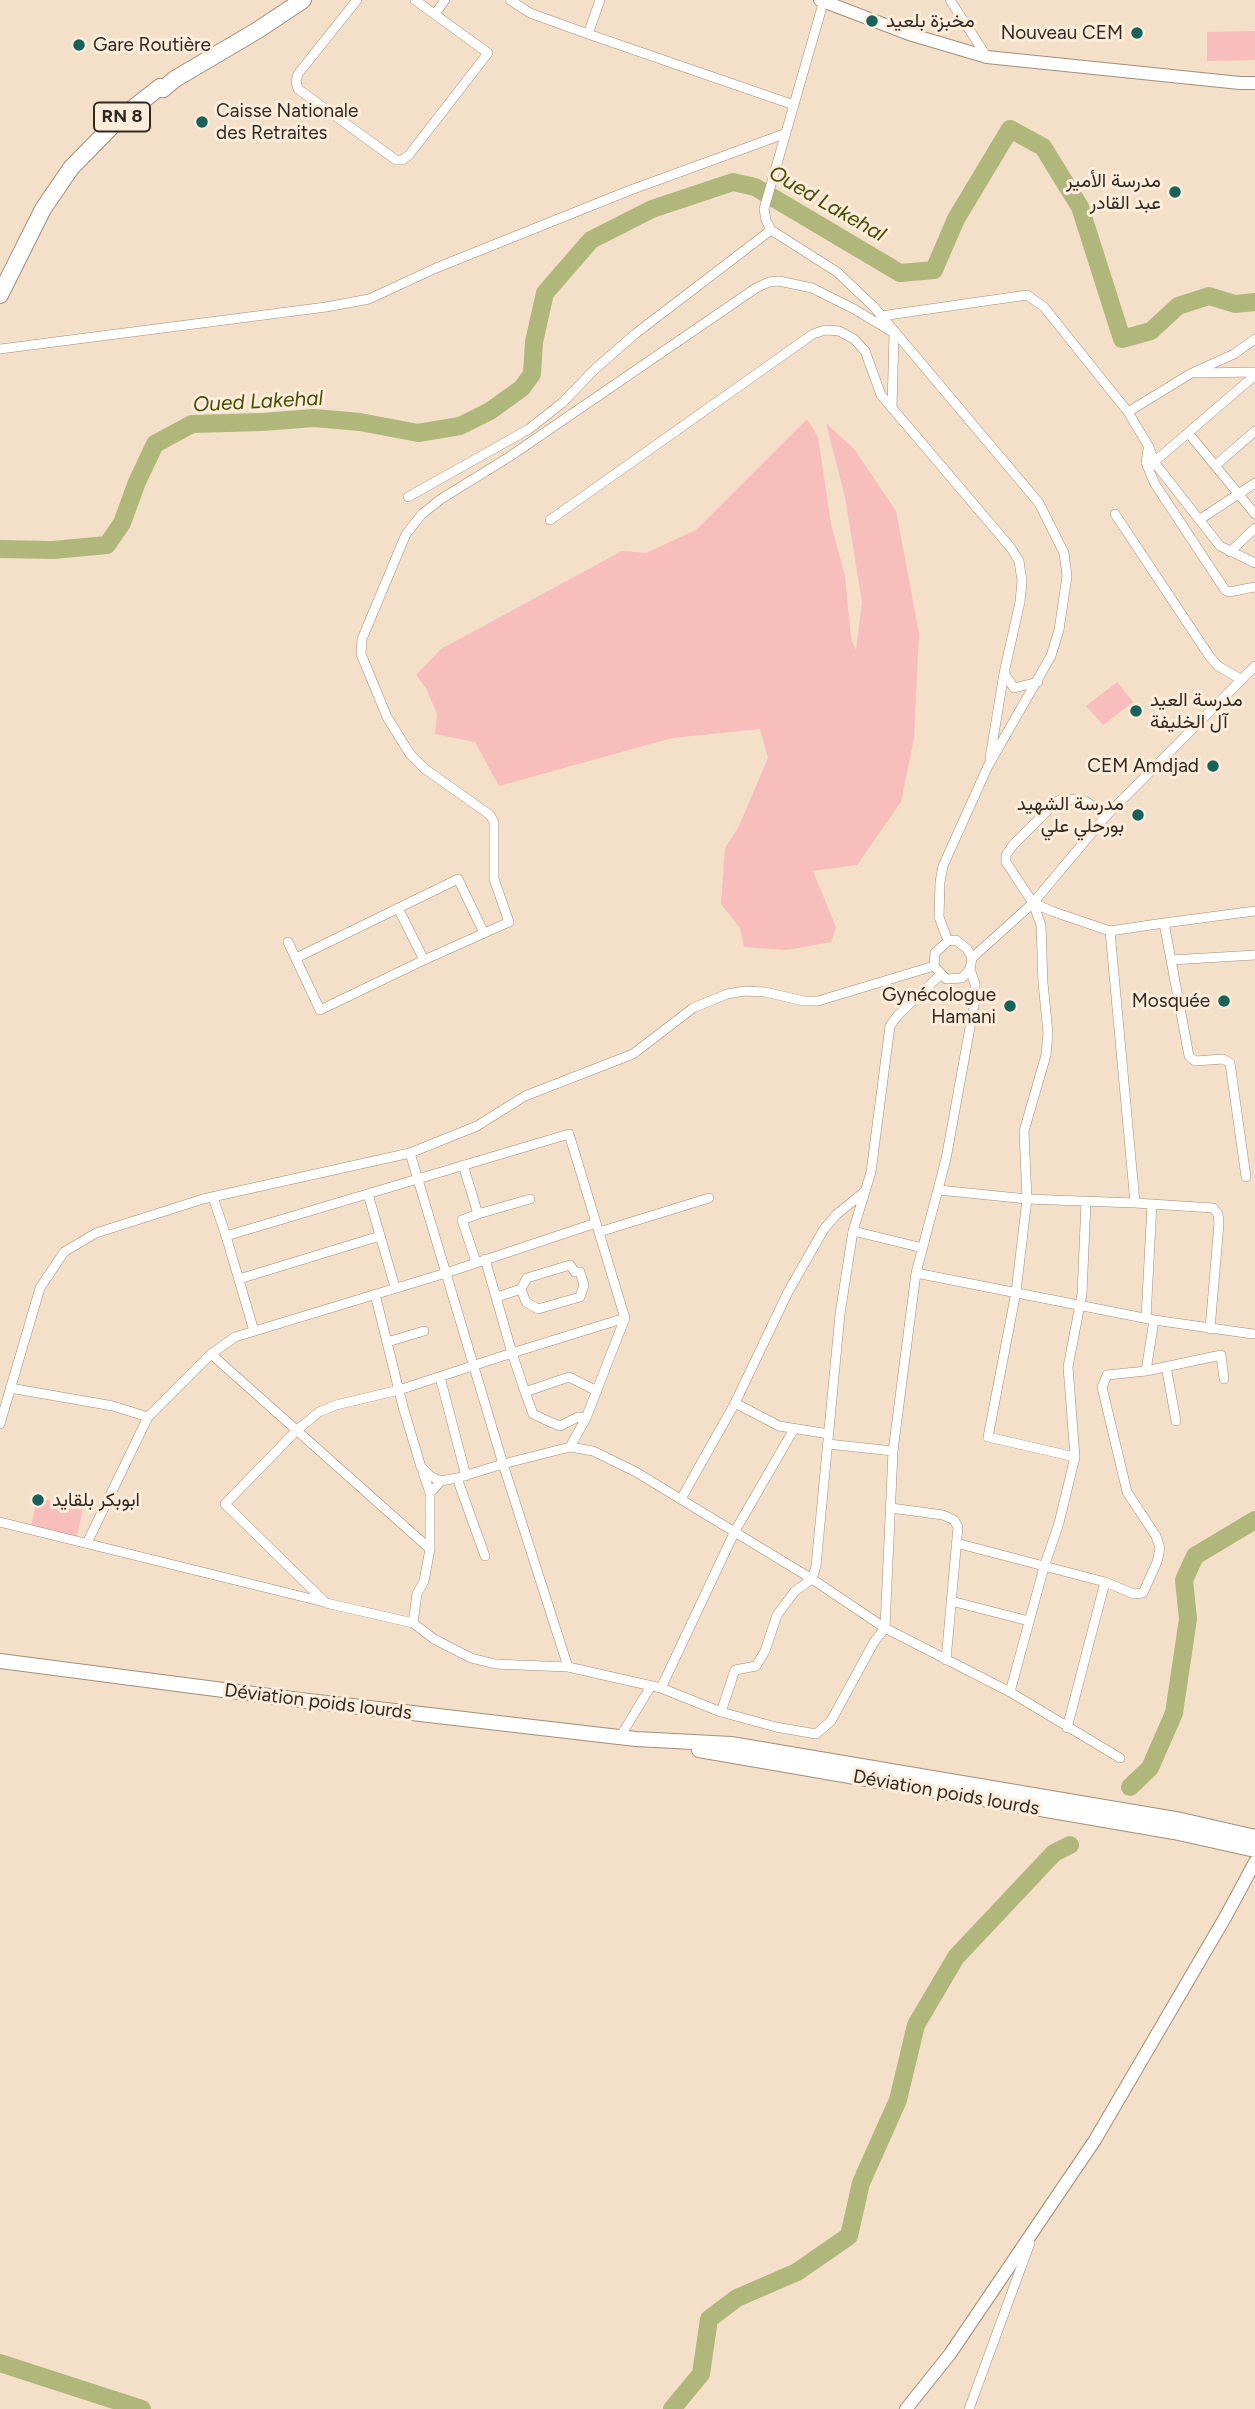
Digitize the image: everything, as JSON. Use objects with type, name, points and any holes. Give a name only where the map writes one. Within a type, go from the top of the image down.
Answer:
[{"type":"highway","name":"RN 8","points":[[0,295],[43,209],[71,168],[119,119],[160,87],[163,89],[303,0]]},
{"type":"main road","points":[[823,0],[909,34],[987,57],[1255,83]]},
{"type":"main road","name":"Déviation poids lourds","points":[[0,1661],[300,1700],[636,1739],[1174,1832],[1255,1850]]},
{"type":"main road","name":"Déviation poids lourds","points":[[636,1739],[732,1744],[1181,1820],[1255,1837]]},
{"type":"main road","points":[[905,2409],[950,2354],[1095,2140],[1253,1865]]},
{"type":"street","points":[[357,0],[298,74],[296,81],[298,89],[396,160],[402,160],[409,155],[488,53],[415,0]]},
{"type":"street","points":[[435,14],[445,0]]},
{"type":"street","points":[[510,0],[530,13],[794,105]]},
{"type":"street","points":[[588,34],[600,0]]},
{"type":"street","points":[[823,0],[778,157],[765,209],[766,220],[771,230],[837,272],[881,316],[1040,503],[1064,553],[1068,576],[1061,621],[1051,656],[988,766],[943,866],[939,918],[948,941]]},
{"type":"street","points":[[950,0],[987,57]]},
{"type":"street","points":[[0,349],[326,307],[369,299],[436,268],[628,191],[785,134]]},
{"type":"street","points":[[408,497],[529,429],[562,403],[635,334],[771,230]]},
{"type":"street","points":[[288,942],[320,1010],[509,922],[494,879],[494,822],[490,815],[433,776],[410,754],[387,717],[361,654],[362,639],[368,623],[412,523],[441,499],[509,457],[683,336],[769,282],[779,281],[812,288],[894,333]]},
{"type":"street","points":[[881,316],[1027,295],[1044,307],[1128,412],[1149,447],[1154,462],[1220,546],[1255,563]]},
{"type":"street","points":[[550,520],[813,334],[825,330],[839,331],[854,339],[864,351],[881,395],[1011,548],[1019,561],[1022,581],[1020,602],[1004,673],[988,766]]},
{"type":"street","points":[[892,408],[894,333]]},
{"type":"street","points":[[1128,412],[1190,374],[1234,354],[1255,339]]},
{"type":"street","points":[[1190,374],[1254,376]]},
{"type":"street","points":[[1154,462],[1254,376]]},
{"type":"street","points":[[1216,465],[1255,431]]},
{"type":"street","points":[[1189,434],[1255,514]]},
{"type":"street","points":[[1149,447],[1146,463],[1155,484],[1225,590],[1229,592],[1255,587]]},
{"type":"street","points":[[1199,520],[1255,483]]},
{"type":"street","points":[[1239,493],[1255,494]]},
{"type":"street","points":[[1115,514],[1210,657],[1218,666],[1242,680]]},
{"type":"street","points":[[1230,552],[1255,528]]},
{"type":"street","points":[[972,958],[1033,903],[1106,816],[1255,666]]},
{"type":"street","points":[[1004,673],[1014,688],[1038,682]]},
{"type":"street","points":[[1075,1457],[988,1437],[1016,1292],[1027,1199],[1024,1131],[1046,1055],[1048,1033],[1042,983],[1041,925],[1033,903],[1006,862],[1006,855],[1058,801],[1070,799],[1087,802],[1106,816]]},
{"type":"street","points":[[296,958],[458,879],[484,933]]},
{"type":"street","points":[[1033,903],[1110,930],[1255,911]]},
{"type":"street","points":[[398,908],[424,960]]},
{"type":"street","points":[[1164,923],[1189,1056],[1195,1061],[1223,1059],[1230,1063],[1246,1177]]},
{"type":"street","points":[[1110,930],[1135,1202]]},
{"type":"street","points":[[0,1522],[413,1623],[434,1639],[471,1658],[495,1664],[568,1667],[656,1687],[721,1712],[775,1727],[816,1734],[831,1721],[874,1642],[885,1628],[893,1451],[916,1273],[939,1190],[975,1000],[975,984],[970,970],[972,958],[967,948],[959,942],[948,941],[935,953],[934,966],[946,979],[957,980],[970,970]]},
{"type":"street","points":[[1171,960],[1255,955]]},
{"type":"street","points":[[0,1424],[40,1288],[64,1252],[96,1233],[213,1197],[410,1153],[477,1126],[526,1096],[633,1054],[674,1021],[709,1001],[746,991],[817,1001],[934,966]]},
{"type":"street","points":[[721,1712],[735,1670],[756,1666],[765,1651],[777,1615],[795,1591],[812,1580],[816,1566],[840,1314],[853,1231],[871,1172],[890,1026],[940,975]]},
{"type":"street","points":[[226,1236],[569,1133],[625,1318],[586,1418],[570,1447]]},
{"type":"street","points":[[410,1153],[503,1464],[568,1667]]},
{"type":"street","points":[[463,1165],[478,1214]]},
{"type":"street","points":[[939,1190],[1027,1199],[1135,1202],[1213,1208],[1218,1214],[1219,1223],[1210,1329]]},
{"type":"street","points":[[681,1499],[735,1403],[788,1292],[824,1229],[837,1213],[864,1192]]},
{"type":"street","points":[[368,1194],[395,1287]]},
{"type":"street","points":[[213,1197],[254,1331]]},
{"type":"street","points":[[86,1543],[148,1417],[211,1354],[235,1337],[446,1273],[480,1260],[709,1198]]},
{"type":"street","points":[[530,1199],[462,1220],[497,1297],[512,1353],[533,1414],[561,1426],[578,1417],[586,1418]]},
{"type":"street","points":[[1010,1692],[1044,1567],[1059,1523],[1075,1457],[1068,1367],[1080,1305],[1086,1202]]},
{"type":"street","points":[[1146,1371],[1150,1319],[1152,1203]]},
{"type":"street","points":[[853,1231],[923,1248]]},
{"type":"street","points":[[239,1279],[380,1236]]},
{"type":"street","points":[[497,1297],[521,1289],[527,1278],[570,1265],[575,1272],[580,1272],[584,1285],[580,1297],[538,1309],[526,1302],[521,1289]]},
{"type":"street","points":[[916,1273],[1150,1319],[1253,1334]]},
{"type":"street","points":[[375,1294],[399,1391],[430,1493],[430,1549],[424,1581],[417,1594],[413,1623]]},
{"type":"street","points":[[326,1603],[225,1504],[297,1430],[319,1412],[336,1405],[399,1391],[625,1318]]},
{"type":"street","points":[[387,1342],[424,1331]]},
{"type":"street","points":[[211,1354],[430,1549]]},
{"type":"street","points":[[956,1543],[1105,1582],[1135,1594],[1143,1593],[1157,1562],[1160,1548],[1156,1536],[1127,1492],[1102,1387],[1107,1375],[1146,1371],[1221,1354],[1224,1378]]},
{"type":"street","points":[[1166,1366],[1176,1421]]},
{"type":"street","points":[[440,1377],[461,1477],[485,1556]]},
{"type":"street","points":[[525,1392],[569,1377],[597,1391]]},
{"type":"street","points":[[10,1388],[113,1406],[148,1417]]},
{"type":"street","points":[[735,1403],[779,1426],[893,1451]]},
{"type":"street","points":[[620,1737],[656,1687],[735,1531],[794,1429]]},
{"type":"street","points":[[430,1493],[442,1481],[503,1464],[570,1447],[593,1451],[636,1472],[735,1531],[885,1628],[1010,1692],[1119,1758]]},
{"type":"street","points":[[421,1467],[430,1476],[442,1481]]},
{"type":"street","points":[[891,1508],[943,1515],[954,1520],[958,1527],[946,1660]]},
{"type":"street","points":[[1067,1728],[1105,1582]]},
{"type":"street","points":[[951,1601],[1029,1622]]},
{"type":"street","points":[[968,2409],[1035,2228]]},
{"type":"shaded area","points":[[1255,31],[1255,60],[1207,61],[1207,32]]},
{"type":"shaded area","points":[[807,419],[818,437],[831,524],[845,576],[851,639],[856,650],[862,602],[845,497],[826,423],[855,450],[896,511],[919,633],[914,738],[901,802],[857,865],[813,871],[836,927],[831,942],[787,950],[744,947],[740,928],[721,904],[725,848],[739,826],[768,758],[760,729],[672,738],[499,786],[475,742],[435,734],[437,714],[426,688],[416,675],[441,649],[622,551],[646,553],[696,530]]},
{"type":"shaded area","points":[[1117,682],[1133,702],[1103,725],[1086,706]]},
{"type":"shaded area","points":[[37,1498],[83,1508],[77,1536],[31,1527]]},
{"type":"waterway","name":"Oued Lakehal","points":[[0,549],[53,550],[107,545],[122,523],[155,444],[192,424],[314,418],[360,422],[418,433],[460,426],[490,411],[522,388],[532,374],[534,342],[545,293],[591,240],[652,209],[733,182],[755,187],[900,273],[934,270],[956,219],[1010,129],[1043,147],[1080,207],[1122,339],[1151,331],[1178,306],[1209,296],[1235,304],[1255,302]]},
{"type":"waterway","points":[[1130,1787],[1150,1768],[1174,1713],[1188,1619],[1184,1580],[1195,1556],[1255,1520]]},
{"type":"waterway","points":[[672,2409],[701,2374],[709,2319],[737,2298],[797,2272],[849,2236],[861,2183],[898,2100],[916,2025],[956,1957],[1054,1853],[1070,1845]]},
{"type":"waterway","points":[[0,2363],[142,2409]]},
{"type":"place","name":"مخبزة بلعيد","points":[[872,21]]},
{"type":"place","name":"Nouveau CEM","points":[[1137,33]]},
{"type":"place","name":"Gare Routière","points":[[79,45]]},
{"type":"place","name":"Caisse Nationale des Retraites","points":[[202,122]]},
{"type":"place","name":"مدرسة الأمير عبد القادر","points":[[1175,192]]},
{"type":"place","name":"مدرسة العيد آل الخليفة","points":[[1136,711]]},
{"type":"place","name":"CEM Amdjad","points":[[1213,766]]},
{"type":"place","name":"مدرسة الشهيد بورحلي علي","points":[[1138,815]]},
{"type":"place","name":"Mosquée","points":[[1224,1001]]},
{"type":"place","name":"Gynécologue Hamani","points":[[1010,1006]]},
{"type":"place","name":"ابوبكر بلقايد","points":[[38,1500]]}]
